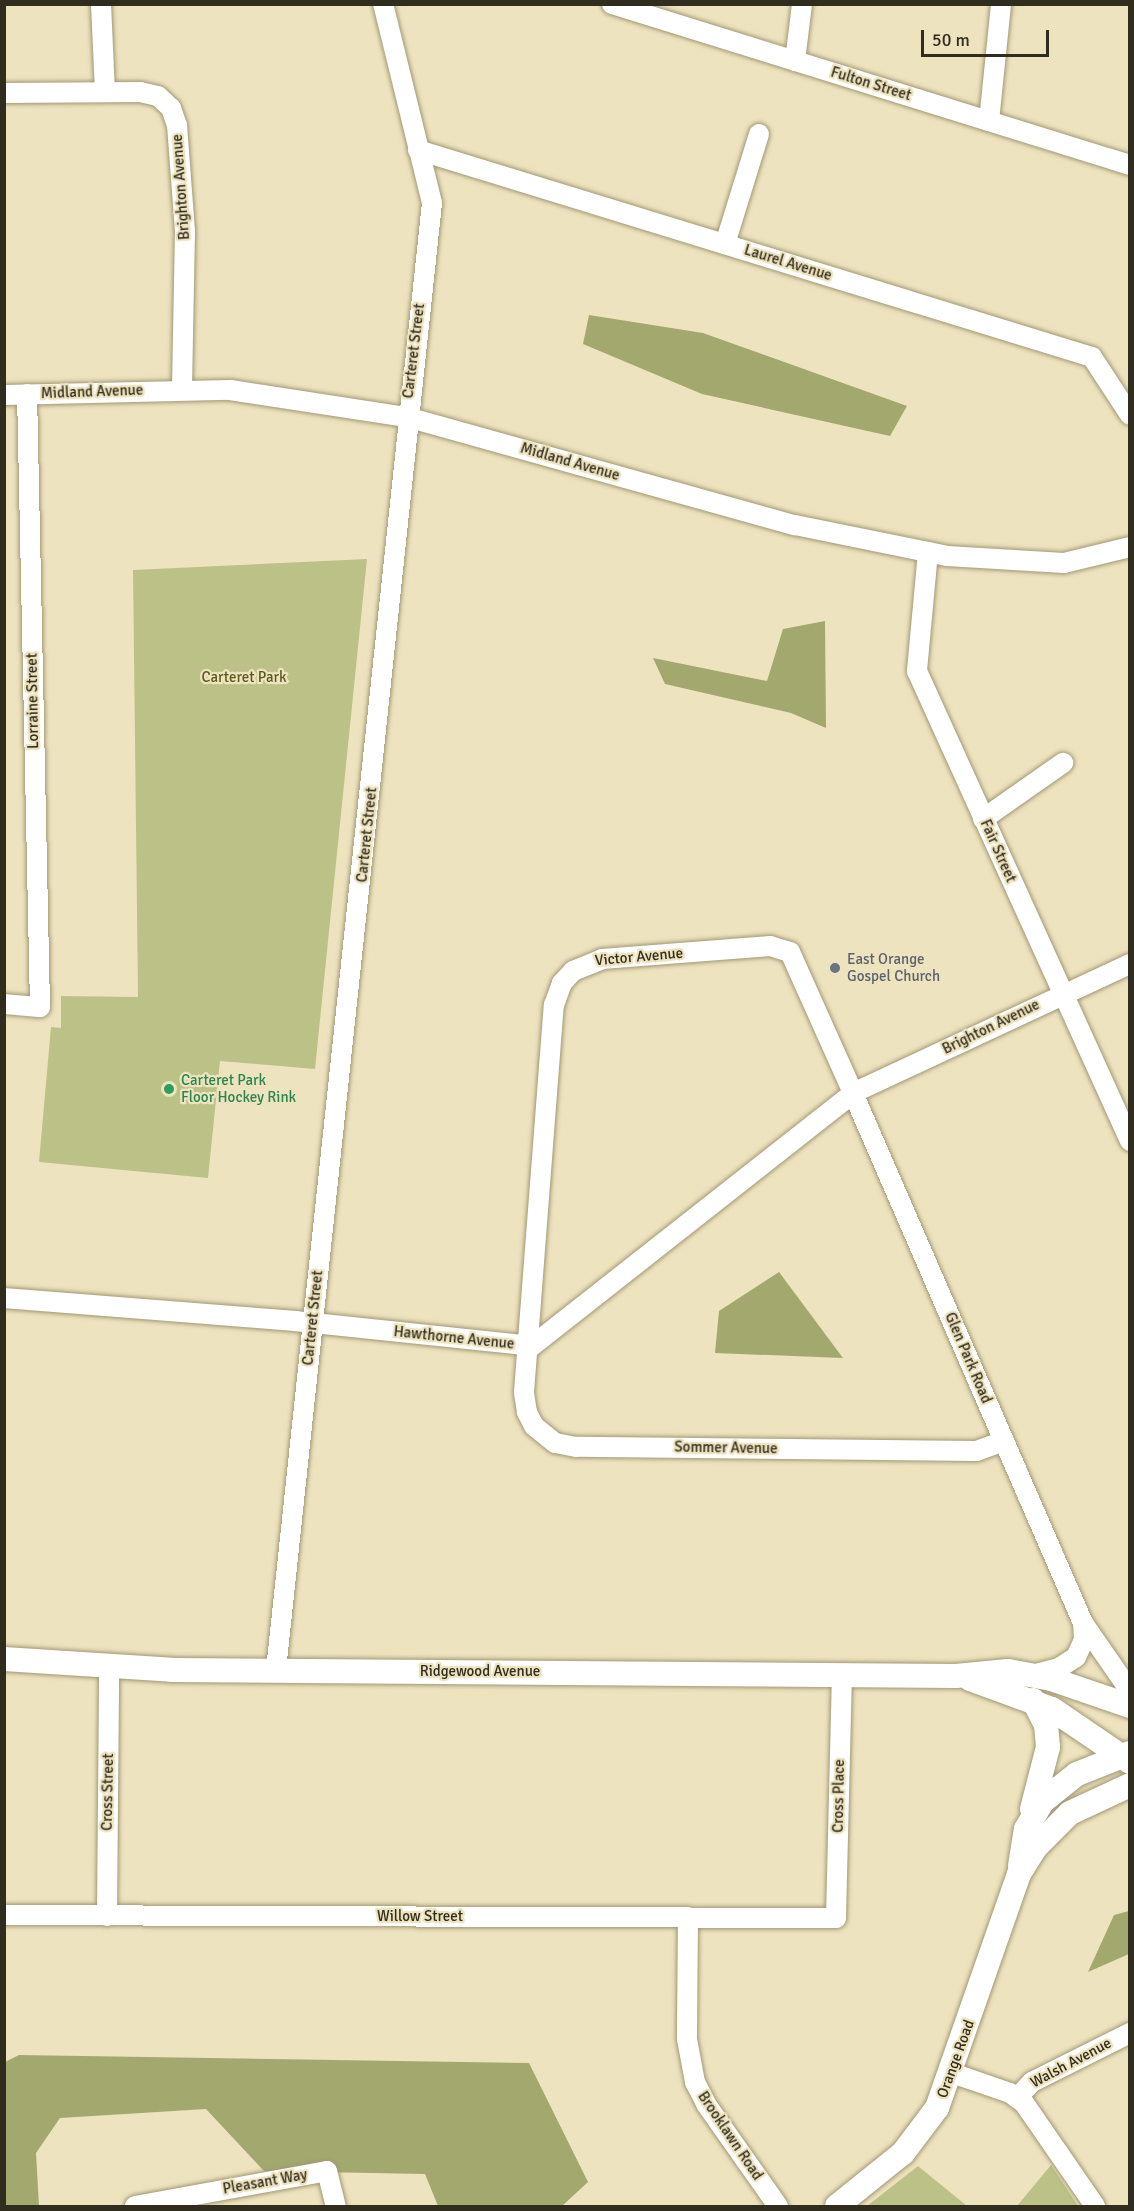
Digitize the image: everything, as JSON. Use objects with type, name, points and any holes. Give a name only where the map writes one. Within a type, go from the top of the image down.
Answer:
[{"type":"street","points":[[101,4],[105,92]]},
{"type":"street","name":"Carteret Street","points":[[276,1670],[373,780],[407,417],[432,203],[383,4]]},
{"type":"street","points":[[795,61],[802,4]]},
{"type":"street","points":[[989,121],[1001,4]]},
{"type":"street","name":"Fulton Street","points":[[613,5],[1130,165]]},
{"type":"street","name":"Brighton Avenue","points":[[4,93],[105,92],[158,96],[175,117],[185,231],[182,389]]},
{"type":"street","points":[[725,244],[759,134]]},
{"type":"street","name":"Laurel Avenue","points":[[418,150],[1092,357],[1130,415]]},
{"type":"street","name":"Midland Avenue","points":[[4,395],[182,389],[230,390],[407,417],[795,525],[928,552],[1017,563],[1064,563],[1130,547]]},
{"type":"street","name":"Lorraine Street","points":[[4,1004],[40,1007],[27,394]]},
{"type":"street","name":"Fair Street","points":[[928,552],[917,671],[1130,1141]]},
{"type":"street","points":[[984,819],[1063,763]]},
{"type":"street","name":"Victor Avenue","points":[[528,1346],[554,1005],[562,983],[573,971],[603,959],[780,946],[790,952],[854,1093]]},
{"type":"street","name":"Brighton Avenue","points":[[854,1093],[1062,993],[1130,964]]},
{"type":"street","name":"Hawthorne Avenue","points":[[4,1298],[313,1323],[528,1346],[854,1093]]},
{"type":"street","name":"Glen Park Road","points":[[854,1093],[1083,1623],[1130,1691]]},
{"type":"street","name":"Sommer Avenue","points":[[528,1346],[526,1412],[541,1434],[565,1446],[977,1451],[1004,1441]]},
{"type":"street","points":[[1035,1674],[1059,1668],[1076,1657],[1084,1640],[1083,1623]]},
{"type":"street","name":"Ridgewood Avenue","points":[[4,1659],[109,1668],[956,1676]]},
{"type":"street","name":"Cross Street","points":[[106,1916],[109,1668]]},
{"type":"street","points":[[956,1676],[998,1671],[1035,1674],[1130,1706]]},
{"type":"street","name":"Cross Place","points":[[836,1918],[842,1675]]},
{"type":"street","points":[[956,1676],[1033,1700],[1079,1725],[1126,1756]]},
{"type":"street","points":[[1026,1829],[1048,1747],[1046,1725],[1033,1700]]},
{"type":"street","name":"Orange Road","points":[[837,2206],[916,2139],[937,2108],[952,2073],[1019,1874],[1026,1829],[1036,1809],[1064,1782],[1126,1756]]},
{"type":"street","name":"Orange Road","points":[[1019,1874],[1042,1838],[1059,1821],[1094,1799],[1130,1785]]},
{"type":"street","name":"Willow Street","points":[[4,1915],[836,1918]]},
{"type":"street","name":"Brooklawn Road","points":[[688,1917],[687,2039],[695,2082],[706,2104],[778,2206]]},
{"type":"street","name":"Walsh Avenue","points":[[1017,2098],[1032,2082],[1130,2033]]},
{"type":"street","points":[[952,2073],[1017,2098],[1035,2115],[1095,2206]]},
{"type":"street","name":"Pleasant Way","points":[[135,2206],[327,2171],[336,2206]]},
{"type":"green space","points":[[589,315],[703,333],[907,406],[890,436],[702,394],[583,344]]},
{"type":"green space","name":"Carteret Park","points":[[367,559],[315,1069],[220,1061],[208,1178],[39,1162],[51,1027],[61,1028],[61,996],[138,997],[133,570]]},
{"type":"green space","points":[[825,621],[826,728],[791,713],[665,684],[653,658],[767,681],[783,629]]},
{"type":"green space","points":[[779,1272],[843,1358],[715,1353],[719,1311]]},
{"type":"green space","points":[[1129,1911],[1129,1954],[1088,1972],[1114,1915]]},
{"type":"green space","points":[[19,2055],[529,2063],[588,2182],[562,2206],[438,2206],[425,2174],[264,2171],[206,2109],[60,2118],[36,2153],[39,2206],[5,2206],[5,2062]]},
{"type":"green space","points":[[1051,2165],[1078,2206],[1017,2206]]},
{"type":"green space","points":[[918,2166],[967,2206],[867,2206]]},
{"type":"place","name":"East Orange Gospel Church","points":[[835,968]]},
{"type":"place","name":"Carteret Park Floor Hockey Rink","points":[[169,1089]]}]
